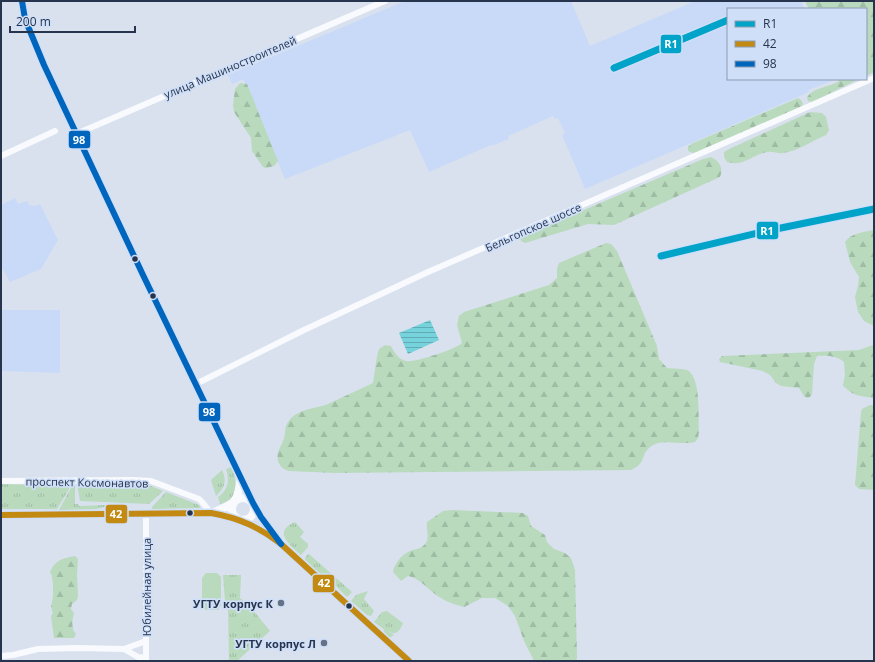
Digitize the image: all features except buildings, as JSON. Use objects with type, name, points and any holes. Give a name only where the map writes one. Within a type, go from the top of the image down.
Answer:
[{"type":"main road","points":[[22,1],[25,19],[39,54],[76,134],[253,503],[281,544]]},
{"type":"main road","points":[[241,478],[238,495],[232,510],[233,514],[238,519],[261,530],[281,544],[409,661]]},
{"type":"main road","points":[[1,515],[211,513],[246,520],[252,517],[255,510],[251,500],[240,498],[235,502],[211,513]]},
{"type":"street","name":"улица Машиностроителей","points":[[76,134],[385,1]]},
{"type":"street","name":"Бельгопское шоссе","points":[[196,384],[304,330],[428,272],[874,78]]},
{"type":"street","points":[[1,156],[55,131]]},
{"type":"street","name":"проспект Космонавтов","points":[[1,481],[151,481],[202,502],[211,513]]},
{"type":"street","name":"Юбилейная улица","points":[[146,513],[146,659]]},
{"type":"street","points":[[1,656],[13,655],[38,649],[124,649],[146,641]]},
{"type":"street","points":[[124,649],[138,657],[146,659]]},
{"type":"shaded area","points":[[405,1],[571,1],[590,46],[695,1],[801,1],[804,8],[727,8],[727,80],[834,80],[808,90],[809,92],[585,189],[562,135],[565,133],[558,118],[555,119],[553,116],[508,136],[509,139],[491,145],[429,172],[410,130],[285,179],[243,79],[232,84],[228,75]]},
{"type":"shaded area","points":[[15,198],[18,204],[27,201],[29,205],[35,206],[40,204],[58,240],[41,269],[10,282],[1,266],[1,205]]},
{"type":"shaded area","points":[[1,310],[60,310],[60,373],[1,371]]},
{"type":"green space","points":[[805,1],[874,1],[874,72],[867,76],[867,8],[808,8]]},
{"type":"green space","points":[[839,80],[857,80],[812,102],[808,101],[807,98],[812,92],[838,82]]},
{"type":"green space","points":[[240,83],[247,84],[278,161],[274,166],[266,168],[263,167],[252,151],[251,138],[234,112],[233,105],[235,89]]},
{"type":"green space","points":[[798,98],[803,104],[800,109],[699,152],[693,153],[688,151],[688,147],[691,144]]},
{"type":"green space","points":[[810,112],[822,113],[826,117],[829,130],[826,135],[805,146],[789,152],[762,153],[744,162],[727,162],[724,157],[724,152],[727,150]]},
{"type":"green space","points":[[711,157],[720,165],[720,177],[614,225],[588,224],[525,243],[521,241],[520,238],[523,236],[703,159]]},
{"type":"green space","points":[[874,230],[874,326],[864,321],[858,312],[855,297],[859,277],[850,262],[845,242],[854,235]]},
{"type":"green space","points":[[606,243],[611,244],[617,251],[657,346],[659,359],[667,368],[687,370],[693,376],[697,391],[699,409],[699,432],[698,438],[695,442],[665,442],[654,445],[647,450],[639,465],[631,470],[335,473],[289,471],[279,464],[278,452],[284,439],[286,426],[289,420],[304,410],[328,404],[373,383],[379,349],[385,345],[391,346],[401,359],[410,361],[426,358],[452,349],[462,343],[457,325],[459,316],[464,312],[549,285],[557,278],[559,263]]},
{"type":"green space","points":[[873,345],[874,398],[857,395],[846,389],[843,385],[845,375],[844,362],[835,357],[817,356],[814,364],[812,394],[807,398],[799,388],[781,386],[776,383],[770,375],[763,371],[720,362],[719,359],[722,356],[859,350]]},
{"type":"green space","points":[[870,405],[874,405],[874,490],[859,489],[855,485],[861,412],[862,409]]},
{"type":"green space","points":[[232,467],[235,479],[235,490],[231,499],[220,504],[218,497],[226,488],[228,481],[226,469]]},
{"type":"green space","points":[[222,470],[225,481],[223,487],[216,496],[211,480]]},
{"type":"green space","points":[[1,484],[71,486],[57,509],[1,509]]},
{"type":"green space","points":[[77,484],[151,486],[163,491],[149,504],[80,501]]},
{"type":"green space","points":[[72,486],[75,486],[75,504],[78,504],[79,506],[105,505],[105,507],[96,509],[59,510]]},
{"type":"green space","points":[[166,492],[199,505],[200,508],[152,509],[152,507]]},
{"type":"green space","points":[[453,510],[523,513],[528,516],[531,526],[545,535],[547,542],[554,549],[565,553],[571,558],[575,570],[576,661],[534,661],[524,641],[515,616],[508,606],[495,598],[482,598],[464,607],[442,599],[412,577],[408,576],[401,581],[393,572],[396,563],[403,555],[425,544],[428,539],[427,522],[443,511]]},
{"type":"green space","points":[[295,522],[304,532],[300,537],[308,544],[308,547],[301,555],[288,543],[284,534],[288,526]]},
{"type":"green space","points":[[309,554],[352,592],[347,597],[333,581],[325,578],[305,559]]},
{"type":"green space","points":[[75,556],[78,559],[78,596],[77,600],[72,604],[71,609],[74,613],[72,624],[73,630],[76,634],[74,638],[54,638],[51,616],[53,613],[51,606],[53,598],[53,583],[50,572],[54,565],[60,560]]},
{"type":"green space","points":[[206,573],[217,573],[221,577],[221,605],[218,610],[206,610],[202,607],[202,578]]},
{"type":"green space","points":[[223,575],[241,575],[240,598],[248,604],[270,631],[237,661],[229,661],[228,604],[225,601]]},
{"type":"green space","points":[[368,591],[364,599],[374,611],[371,616],[367,615],[351,601],[356,595]]},
{"type":"green space","points":[[387,611],[403,623],[396,633],[386,630],[394,635],[391,637],[388,637],[383,630],[385,630],[374,622],[382,612]]},
{"type":"water","points":[[430,320],[439,340],[408,354],[399,333]]},
{"type":"transit line","name":"98","points":[[22,1],[25,19],[44,65],[143,275],[253,503],[261,517],[281,544]]},
{"type":"transit line","name":"R1","points":[[614,68],[727,20]]},
{"type":"transit line","name":"R1","points":[[661,256],[766,231],[874,209]]},
{"type":"transit line","name":"42","points":[[1,515],[211,513],[240,521],[257,528],[281,544],[409,661]]},
{"type":"place","name":"УГТУ корпус К","points":[[281,603]]},
{"type":"place","name":"УГТУ корпус Л","points":[[324,643]]}]
